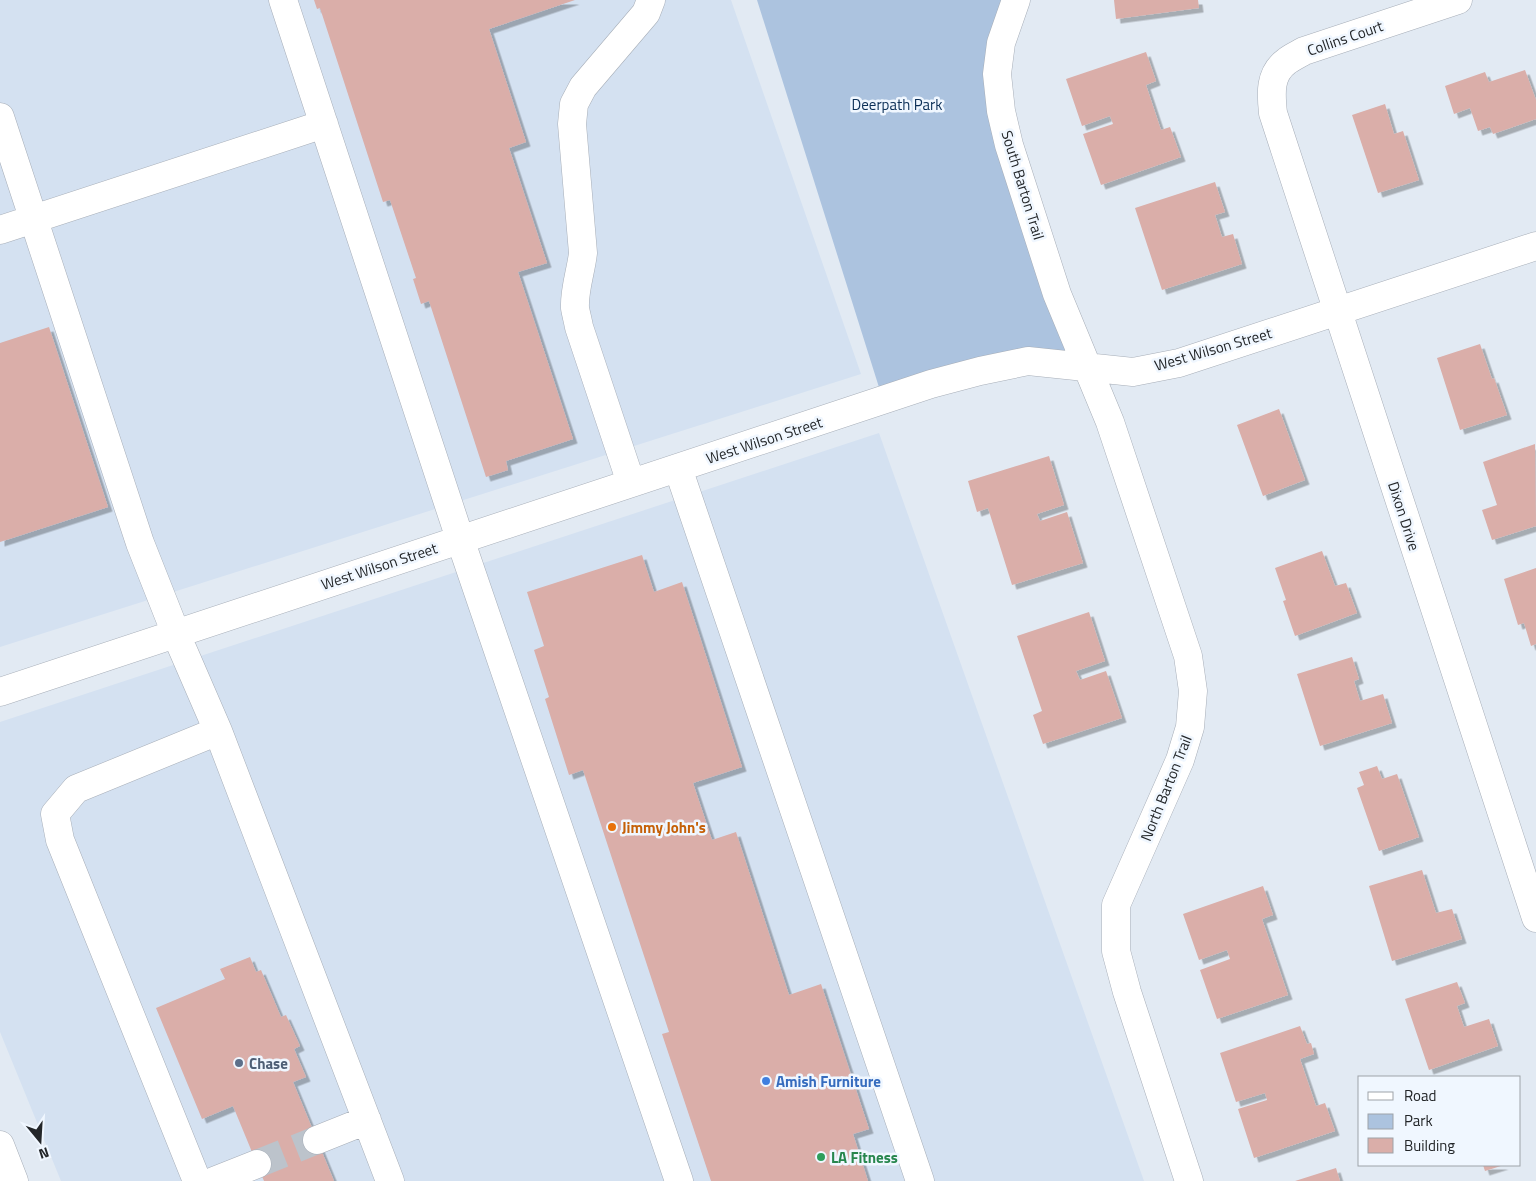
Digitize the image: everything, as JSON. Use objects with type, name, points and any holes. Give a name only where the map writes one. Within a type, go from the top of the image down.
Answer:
[{"type":"street","points":[[283,0],[460,540],[679,1181]]},
{"type":"street","points":[[631,483],[579,327],[575,308],[583,253],[572,124],[574,104],[583,87],[646,13],[651,0]]},
{"type":"street","name":"South Barton Trail","points":[[1016,0],[1001,43],[997,74],[1001,111],[1009,145],[1057,294],[1086,366]]},
{"type":"street","name":"Collins Court","points":[[1273,113],[1270,93],[1275,75],[1286,62],[1304,51],[1458,0]]},
{"type":"street","name":"Dixon Drive","points":[[1273,113],[1536,918]]},
{"type":"street","points":[[0,117],[140,543],[176,634],[218,731],[390,1181]]},
{"type":"street","points":[[0,230],[324,124]]},
{"type":"street","name":"West Wilson Street","points":[[0,692],[931,384],[1028,361],[1133,372],[1179,363],[1536,246]]},
{"type":"street","name":"North Barton Trail","points":[[1086,366],[1110,422],[1188,656],[1193,691],[1190,727],[1180,760],[1116,905],[1116,950],[1127,992],[1189,1181]]},
{"type":"street","points":[[678,468],[920,1181]]},
{"type":"street","points":[[197,1181],[60,840],[55,814],[76,789],[218,731]]},
{"type":"street","points":[[317,1140],[367,1120]]},
{"type":"street","points":[[0,1145],[14,1181]]},
{"type":"street","points":[[214,1181],[257,1164]]},
{"type":"shaded area","points":[[0,0],[731,0],[861,374],[0,647]]},
{"type":"shaded area","points":[[879,433],[1144,1181],[61,1181],[0,1032],[0,722]]},
{"type":"green space","name":"Deerpath Park","points":[[757,0],[1016,0],[997,74],[1086,366],[1041,362],[883,400]]},
{"type":"building","points":[[314,0],[575,0],[489,29],[526,142],[509,148],[547,263],[518,272],[573,439],[506,461],[508,470],[486,477],[429,301],[421,304],[413,279],[416,278],[390,200],[383,202],[320,8],[317,9]]},
{"type":"building","points":[[1114,0],[1198,0],[1199,8],[1116,19]]},
{"type":"building","points":[[1146,52],[1156,81],[1146,85],[1161,130],[1170,127],[1181,157],[1101,185],[1083,134],[1113,124],[1110,116],[1082,126],[1066,79]]},
{"type":"building","points":[[1525,70],[1536,100],[1536,119],[1493,134],[1490,127],[1478,131],[1470,108],[1454,114],[1445,86],[1485,72],[1489,82]]},
{"type":"building","points":[[1385,104],[1394,134],[1403,131],[1419,180],[1378,193],[1352,115]]},
{"type":"building","points":[[1215,182],[1225,212],[1215,215],[1222,237],[1233,234],[1242,264],[1162,290],[1135,208]]},
{"type":"building","points":[[49,327],[108,507],[0,542],[0,343]]},
{"type":"building","points":[[1480,344],[1507,415],[1460,430],[1437,358]]},
{"type":"building","points":[[1279,409],[1305,480],[1263,496],[1237,425]]},
{"type":"building","points":[[1535,444],[1536,526],[1492,540],[1482,510],[1497,505],[1483,462]]},
{"type":"building","points":[[1049,456],[1064,505],[1037,514],[1040,521],[1067,512],[1083,563],[1012,585],[988,508],[977,512],[968,481]]},
{"type":"building","points":[[1322,551],[1335,586],[1346,583],[1357,613],[1295,636],[1283,601],[1286,600],[1275,568]]},
{"type":"building","points":[[642,555],[654,592],[682,582],[742,767],[693,783],[712,840],[736,832],[789,995],[821,984],[869,1129],[853,1134],[868,1181],[711,1181],[662,1034],[669,1032],[583,770],[569,775],[545,699],[549,697],[534,650],[544,646],[527,592]]},
{"type":"building","points":[[1536,568],[1536,644],[1531,646],[1524,623],[1518,625],[1504,579]]},
{"type":"building","points":[[1089,612],[1105,661],[1076,671],[1080,680],[1106,671],[1122,718],[1043,744],[1033,715],[1042,711],[1017,636]]},
{"type":"building","points":[[1352,657],[1359,679],[1354,681],[1360,701],[1383,694],[1392,723],[1320,746],[1297,674]]},
{"type":"building","points":[[1377,766],[1382,779],[1397,774],[1419,837],[1379,851],[1357,788],[1364,785],[1359,772]]},
{"type":"building","points":[[1422,870],[1436,913],[1452,909],[1462,939],[1392,961],[1369,886]]},
{"type":"building","points":[[1263,886],[1273,915],[1262,919],[1288,995],[1217,1019],[1200,970],[1230,959],[1227,950],[1199,960],[1183,914]]},
{"type":"building","name":"Chase","points":[[250,957],[256,972],[261,970],[281,1017],[286,1015],[300,1046],[294,1049],[306,1077],[293,1082],[334,1181],[264,1181],[233,1106],[202,1119],[156,1008],[225,979],[220,969]]},
{"type":"building","points":[[1457,982],[1465,1003],[1457,1006],[1464,1027],[1489,1019],[1498,1046],[1429,1070],[1405,999]]},
{"type":"building","points":[[1300,1026],[1307,1044],[1311,1043],[1314,1054],[1300,1059],[1316,1106],[1325,1103],[1335,1131],[1254,1158],[1238,1109],[1267,1100],[1265,1093],[1236,1102],[1220,1053]]},
{"type":"building","points":[[1483,1166],[1501,1166],[1485,1171]]},
{"type":"building","points":[[1336,1168],[1340,1181],[1295,1181]]},
{"type":"tunnel","points":[[257,1164],[317,1140]]},
{"type":"place","name":"Jimmy John's","points":[[612,827]]},
{"type":"place","name":"Chase","points":[[239,1063]]},
{"type":"place","name":"Amish Furniture","points":[[766,1081]]},
{"type":"place","name":"LA Fitness","points":[[821,1157]]}]
